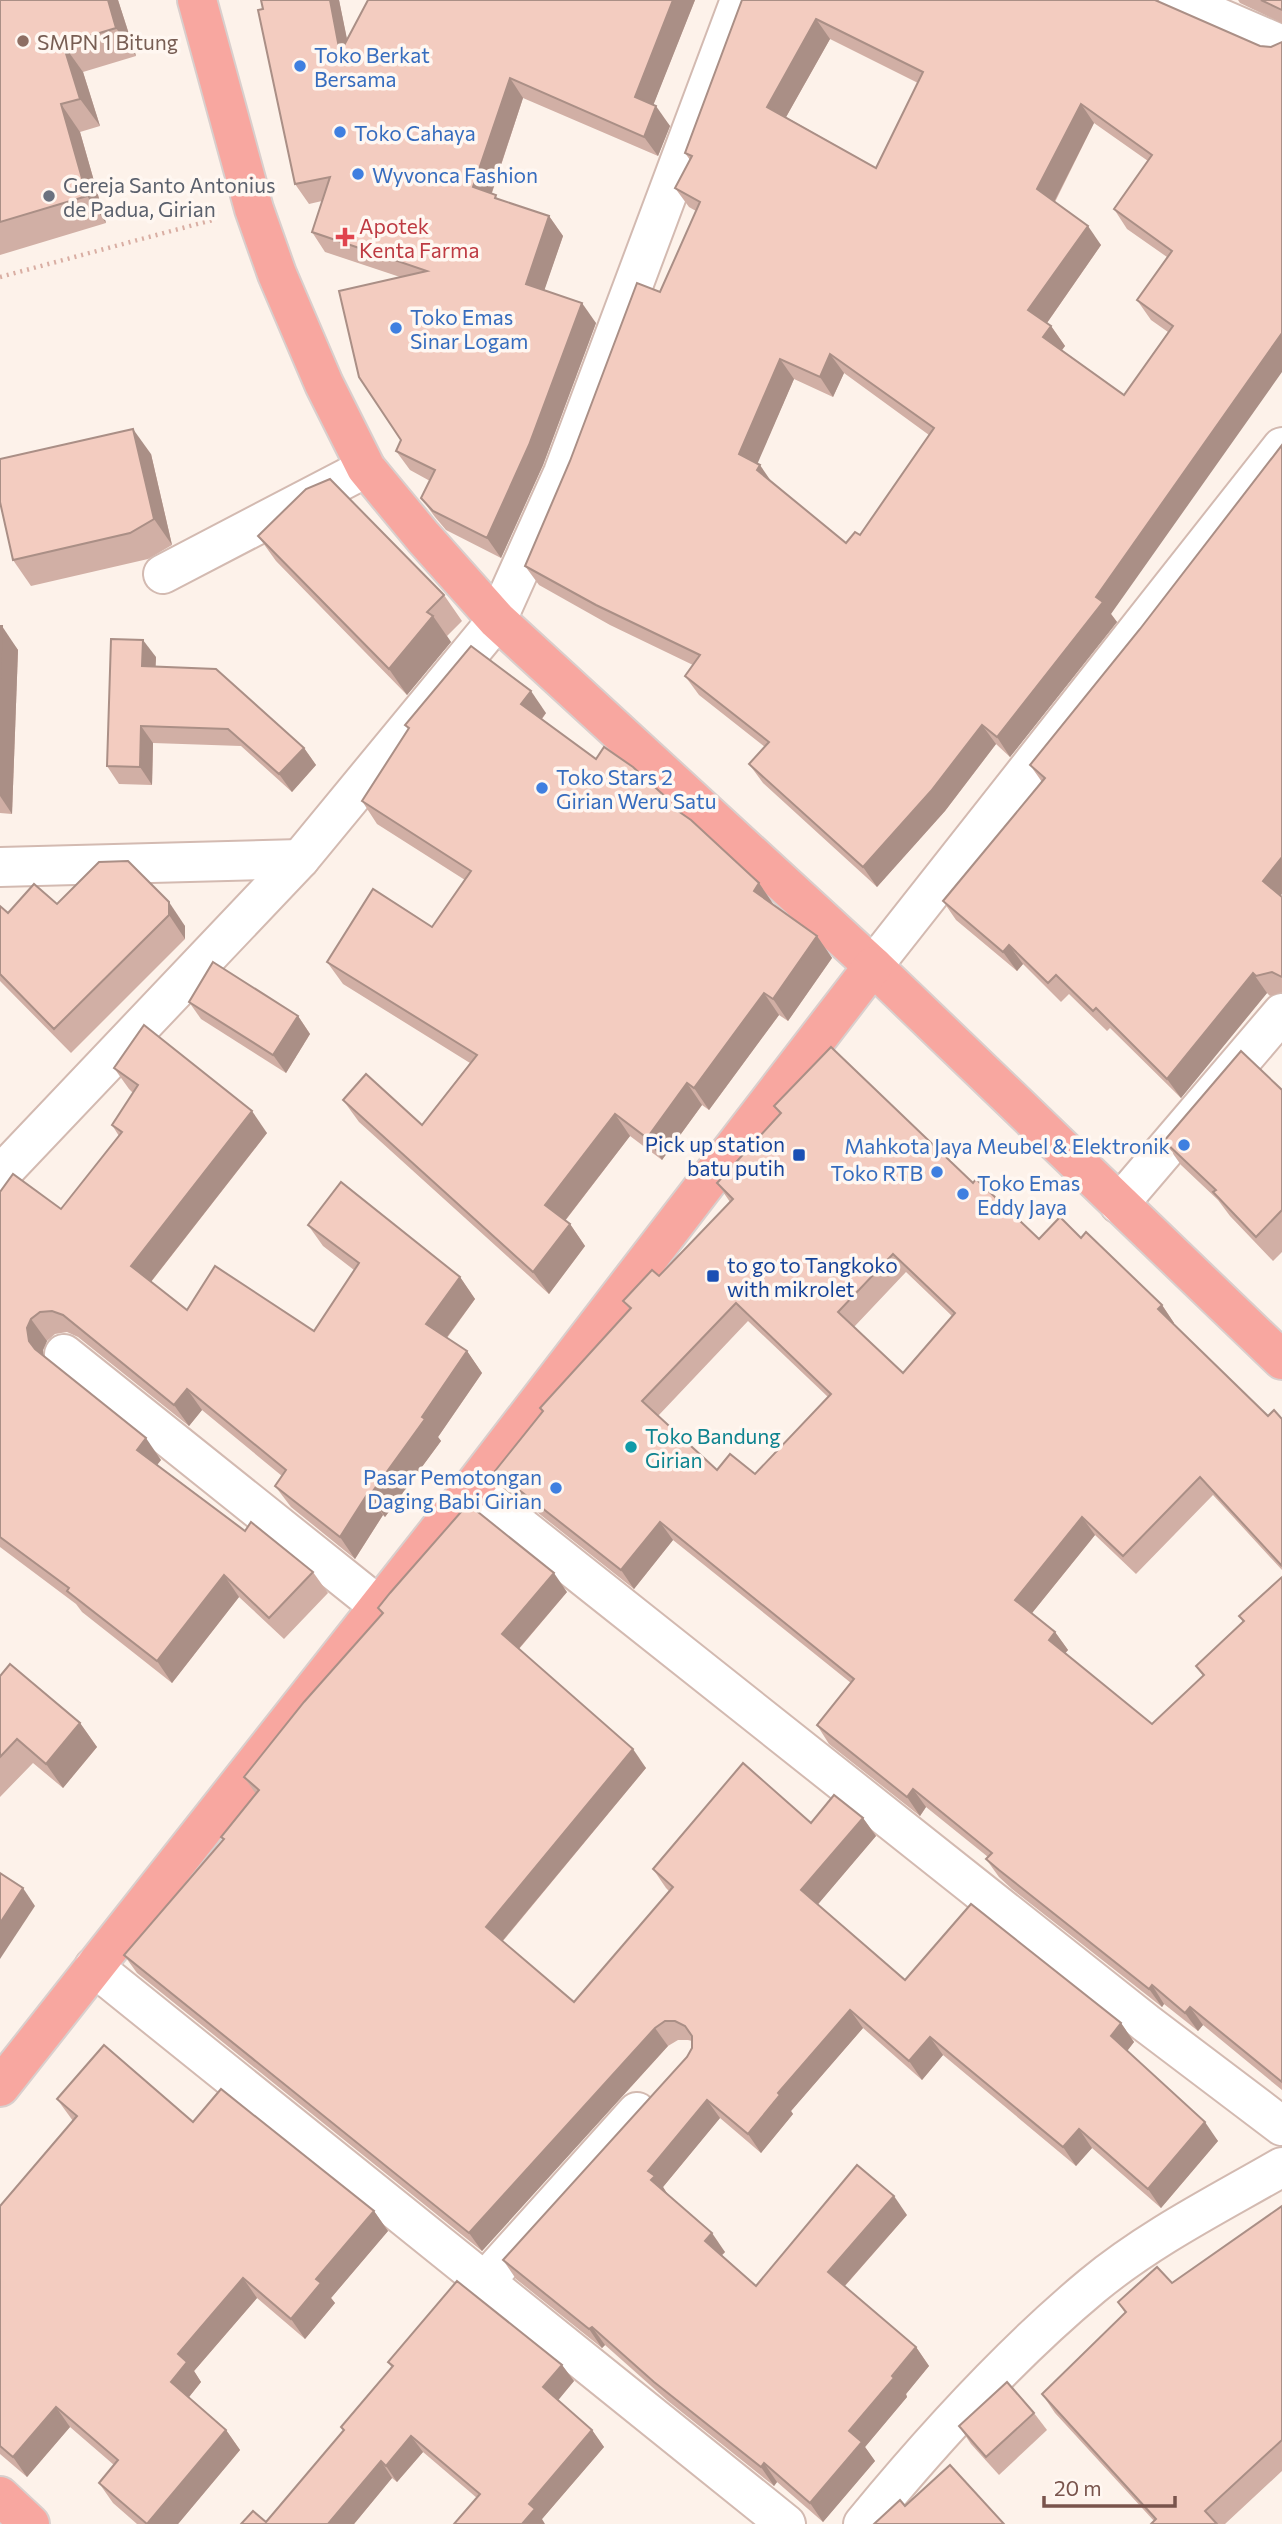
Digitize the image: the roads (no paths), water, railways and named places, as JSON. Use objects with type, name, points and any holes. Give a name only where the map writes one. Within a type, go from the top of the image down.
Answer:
[{"type":"highway","points":[[197,0],[254,209],[277,274],[324,384],[366,468],[497,620],[873,966],[1281,1358]]},
{"type":"highway","points":[[0,2087],[380,1607],[873,966]]},
{"type":"highway","points":[[0,2496],[30,2524]]},
{"type":"street","points":[[0,1175],[300,859],[497,620],[563,473],[740,0]]},
{"type":"street","points":[[1178,0],[1282,45]]},
{"type":"street","points":[[873,966],[1282,447]]},
{"type":"street","points":[[163,574],[366,468]]},
{"type":"street","points":[[0,867],[300,859]]},
{"type":"street","points":[[1119,1203],[1282,1013]]},
{"type":"street","points":[[64,1354],[380,1607]]},
{"type":"street","points":[[472,1488],[1146,2023],[1282,2126]]},
{"type":"street","points":[[94,1967],[786,2524]]},
{"type":"street","points":[[484,2282],[657,2091]]},
{"type":"street","points":[[863,2524],[973,2400],[1093,2286],[1159,2238],[1282,2167]]},
{"type":"place","name":"SMPN 1 Bitung","points":[[23,41]]},
{"type":"place","name":"Toko Berkat Bersama","points":[[300,66]]},
{"type":"place","name":"Toko Cahaya","points":[[340,132]]},
{"type":"place","name":"Wyvonca Fashion","points":[[358,174]]},
{"type":"place","name":"Gereja Santo Antonius de Padua, Girian","points":[[49,196]]},
{"type":"place","name":"Apotek Kenta Farma","points":[[345,237]]},
{"type":"place","name":"Toko Emas Sinar Logam","points":[[396,328]]},
{"type":"place","name":"Toko Stars 2 Girian Weru Satu","points":[[542,788]]},
{"type":"place","name":"Mahkota Jaya Meubel & Elektronik","points":[[1184,1145]]},
{"type":"place","name":"Pick up station batu putih","points":[[799,1155]]},
{"type":"place","name":"Toko RTB","points":[[937,1172]]},
{"type":"place","name":"Toko Emas Eddy Jaya","points":[[963,1194]]},
{"type":"place","name":"to go to Tangkoko with mikrolet","points":[[713,1276]]},
{"type":"place","name":"Toko Bandung Girian","points":[[631,1447]]},
{"type":"place","name":"Pasar Pemotongan Daging Babi Girian","points":[[556,1488]]}]
